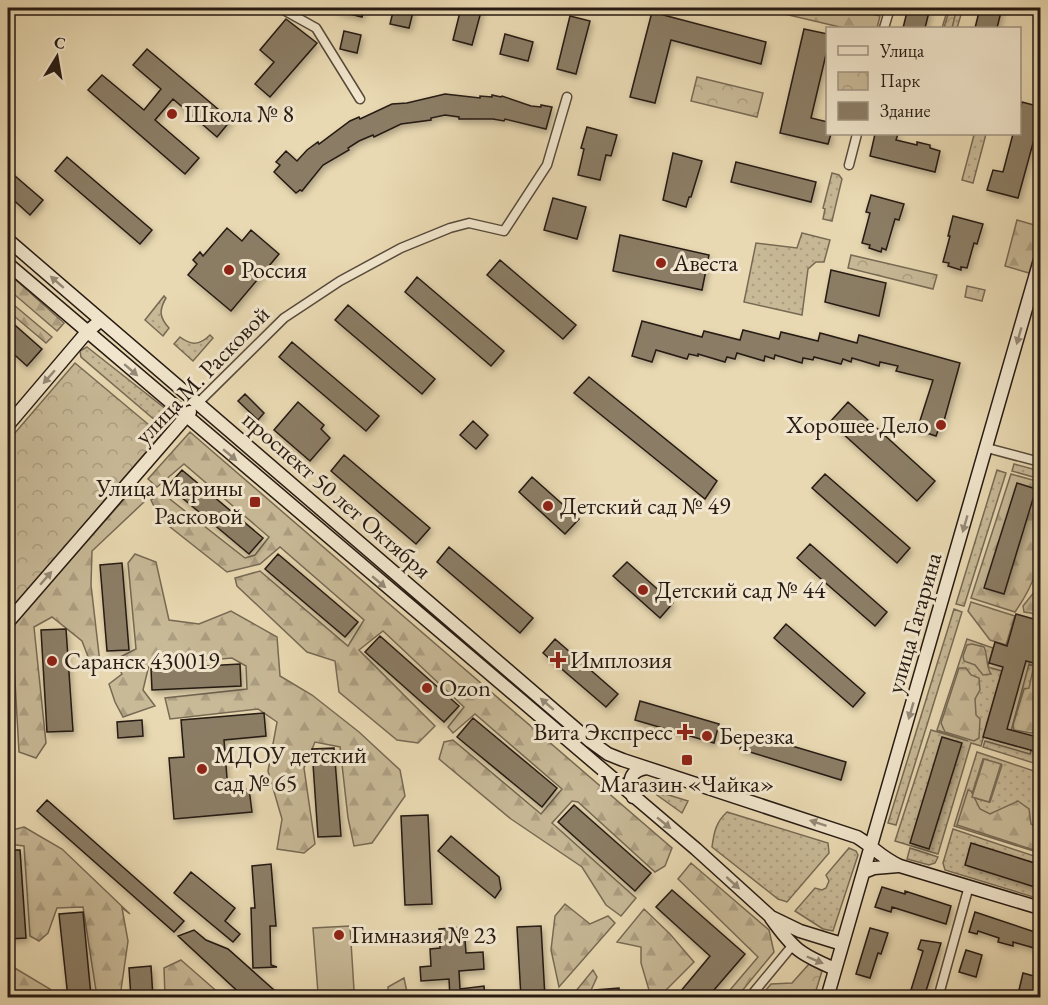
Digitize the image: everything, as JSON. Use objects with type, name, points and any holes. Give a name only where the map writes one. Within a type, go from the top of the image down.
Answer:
[{"type":"main road","name":"проспект 50 лет Октября","points":[[8,240],[608,754],[839,830],[872,845],[888,861],[900,866]]},
{"type":"main road","name":"улица Гагарина","points":[[826,998],[1041,260]]},
{"type":"main road","name":"проспект 50 лет Октября","points":[[8,264],[696,849],[771,917],[800,931],[842,944]]},
{"type":"main road","points":[[8,425],[87,332],[101,320]]},
{"type":"main road","name":"улица М. Расковой","points":[[8,622],[198,404]]},
{"type":"main road","points":[[633,797],[629,787],[633,773],[639,769],[648,768]]},
{"type":"main road","points":[[864,872],[874,868],[900,866],[1041,908]]},
{"type":"main road","points":[[771,917],[792,946],[804,956],[835,969]]},
{"type":"street","points":[[280,8],[316,28],[360,99]]},
{"type":"street","points":[[884,27],[890,8]]},
{"type":"street","name":"улица М. Расковой","points":[[198,404],[284,318],[340,281],[401,248],[450,228],[469,223],[504,231],[547,165],[567,97]]},
{"type":"street","points":[[849,165],[857,135]]},
{"type":"street","points":[[987,448],[1041,462]]},
{"type":"street","points":[[938,998],[969,886]]},
{"type":"street","points":[[749,998],[792,946]]},
{"type":"green space","points":[[759,8],[845,8],[880,16],[877,27],[840,27]]},
{"type":"green space","points":[[948,8],[963,8],[957,27],[942,27]]},
{"type":"green space","points":[[950,8],[957,8],[952,27],[944,27]]},
{"type":"green space","points":[[697,77],[763,93],[757,117],[691,101]]},
{"type":"green space","points":[[974,135],[986,135],[973,183],[962,180]]},
{"type":"green space","points":[[832,173],[839,175],[842,179],[832,221],[823,219],[825,209],[823,208]]},
{"type":"green space","points":[[1017,220],[1038,226],[1040,236],[1029,273],[1005,266]]},
{"type":"green space","points":[[802,233],[830,240],[824,262],[816,262],[808,269],[802,315],[744,302],[756,243],[797,248]]},
{"type":"green space","points":[[851,255],[937,275],[933,289],[848,268]]},
{"type":"green space","points":[[8,273],[64,323],[57,331],[8,289]]},
{"type":"green space","points":[[967,286],[985,290],[982,301],[965,297]]},
{"type":"green space","points":[[164,296],[166,298],[161,313],[169,328],[163,336],[145,320]]},
{"type":"green space","points":[[8,300],[52,337],[46,343],[8,311]]},
{"type":"green space","points":[[210,335],[213,338],[193,361],[174,344],[180,337],[188,342],[196,343]]},
{"type":"green space","points":[[87,347],[167,410],[168,419],[163,427],[81,357],[80,351]]},
{"type":"green space","points":[[75,363],[161,435],[8,613],[8,441]]},
{"type":"green space","points":[[190,432],[672,848],[665,866],[655,872],[578,802],[572,801],[552,823],[636,898],[621,916],[606,905],[582,867],[511,819],[439,759],[444,742],[453,740],[541,814],[562,789],[475,714],[453,733],[448,727],[464,707],[383,631],[359,650],[435,726],[418,743],[397,740],[339,692],[335,661],[307,652],[237,586],[235,578],[260,571],[348,646],[364,620],[280,547],[260,564],[227,572],[160,519],[151,500],[162,493],[245,558],[255,555],[269,537],[184,464],[157,487],[148,479]]},
{"type":"green space","points":[[1014,464],[1040,471],[1040,479],[1012,471]]},
{"type":"green space","points":[[997,470],[1006,473],[964,606],[956,604]]},
{"type":"green space","points":[[1011,474],[1040,482],[1040,506],[1035,525],[1039,536],[1039,559],[1032,582],[1015,612],[971,598]]},
{"type":"green space","points":[[133,489],[144,502],[92,551],[91,585],[100,663],[92,667],[82,641],[52,617],[34,627],[46,743],[36,758],[19,752],[14,664],[8,662],[8,631]]},
{"type":"green space","points":[[135,554],[156,562],[169,620],[199,624],[231,611],[277,637],[280,676],[312,695],[359,732],[400,770],[405,796],[372,843],[354,846],[348,818],[340,747],[315,742],[304,768],[315,844],[304,853],[277,849],[282,819],[268,771],[277,722],[258,709],[170,719],[165,698],[247,689],[246,666],[232,658],[149,665],[143,690],[155,706],[123,717],[109,684],[122,674],[114,660],[136,649],[128,563]]},
{"type":"green space","points":[[1040,589],[1040,619],[1031,613],[1024,612],[1023,606],[1035,591]]},
{"type":"green space","points":[[971,602],[1015,616],[1006,645],[990,640],[968,611]]},
{"type":"green space","points":[[954,609],[962,612],[896,825],[888,823]]},
{"type":"green space","points":[[967,639],[993,648],[988,667],[1002,671],[981,746],[971,743],[938,854],[895,841],[931,730],[968,741],[937,730]]},
{"type":"green space","points":[[967,645],[984,647],[991,674],[983,675],[975,665],[964,661],[963,656]]},
{"type":"green space","points":[[1029,664],[1040,668],[1040,765],[983,747],[985,741],[1030,754],[1035,737],[1011,731]]},
{"type":"green space","points":[[959,668],[966,668],[971,675],[979,678],[980,690],[975,699],[976,715],[980,719],[979,738],[974,741],[945,732],[941,723]]},
{"type":"green space","points":[[1033,669],[1038,669],[1040,693],[1036,731],[1031,733],[1014,730],[1013,725],[1024,689],[1029,688]]},
{"type":"green space","points":[[977,752],[1040,773],[1040,853],[954,826]],"holes":[[[983,759],[1002,765],[990,802],[971,797]]]},
{"type":"green space","points":[[984,759],[1001,764],[989,802],[972,797]]},
{"type":"green space","points":[[968,790],[971,791],[980,809],[990,814],[1018,801],[1029,809],[1031,824],[1040,829],[1040,852],[957,825]]},
{"type":"green space","points":[[659,792],[688,801],[682,813],[657,795]]},
{"type":"green space","points":[[727,812],[828,843],[829,853],[787,902],[778,899],[712,847],[716,828]]},
{"type":"green space","points":[[24,827],[62,849],[130,914],[122,908],[128,941],[120,997],[97,997],[83,907],[57,908],[48,933],[39,941],[30,936],[24,846],[8,844],[8,831]]},
{"type":"green space","points":[[953,829],[1040,858],[1040,899],[945,870],[943,863]]},
{"type":"green space","points":[[849,848],[856,851],[858,855],[833,931],[823,929],[795,911],[815,888],[822,890],[826,888],[829,881],[826,875]]},
{"type":"green space","points":[[910,848],[938,857],[935,863],[929,865],[907,859]]},
{"type":"green space","points":[[691,863],[769,930],[774,952],[737,997],[724,997],[758,957],[678,879]]},
{"type":"green space","points":[[565,904],[590,924],[608,916],[615,923],[559,987],[551,950],[555,916]]},
{"type":"green space","points":[[644,909],[694,962],[659,997],[651,997],[641,963],[641,947],[617,942]]},
{"type":"green space","points":[[350,926],[354,990],[318,993],[313,928]]},
{"type":"green space","points":[[181,960],[223,997],[165,997],[164,968]]},
{"type":"green space","points":[[8,964],[50,989],[58,997],[8,997]]},
{"type":"green space","points":[[809,964],[822,971],[814,997],[760,997],[771,984],[792,983]]},
{"type":"green space","points":[[593,970],[597,977],[588,997],[571,997]]},
{"type":"green space","points":[[404,978],[408,997],[388,997],[388,987]]},
{"type":"building","points":[[337,8],[364,8],[362,17],[337,11]]},
{"type":"building","points":[[394,8],[414,8],[409,28],[390,24]]},
{"type":"building","points":[[461,8],[482,8],[472,45],[453,40]]},
{"type":"building","points":[[908,8],[930,8],[925,27],[903,27]]},
{"type":"building","points":[[980,8],[1002,8],[997,27],[975,27]]},
{"type":"building","points":[[652,12],[766,42],[761,64],[671,40],[655,103],[630,97]]},
{"type":"building","points":[[570,16],[590,21],[576,74],[557,69]]},
{"type":"building","points":[[286,19],[317,43],[270,97],[255,84],[274,62],[260,50]]},
{"type":"building","points":[[804,29],[826,34],[826,54],[811,118],[826,122],[826,135],[831,135],[828,144],[780,133]]},
{"type":"building","points":[[344,31],[361,35],[357,53],[340,49]]},
{"type":"building","points":[[505,34],[533,42],[528,61],[500,54]]},
{"type":"building","points":[[147,49],[231,120],[217,137],[173,99],[155,120],[199,158],[185,174],[88,90],[102,75],[144,110],[161,89],[133,65]]},
{"type":"building","points":[[445,94],[480,98],[480,96],[502,96],[531,106],[552,107],[546,129],[505,119],[504,121],[459,119],[459,117],[445,115],[431,118],[431,120],[401,124],[374,137],[373,135],[359,141],[348,148],[349,150],[323,165],[302,191],[296,193],[274,172],[280,165],[276,162],[286,151],[297,161],[307,150],[350,121],[359,117],[360,119],[392,104]]},
{"type":"building","points":[[1022,102],[1041,107],[1041,114],[1018,198],[987,190],[993,170],[1003,172],[1013,135],[1021,135]]},
{"type":"building","points":[[587,127],[617,135],[611,156],[606,155],[600,180],[578,175],[584,149],[581,148]]},
{"type":"building","points":[[875,135],[898,135],[896,140],[917,145],[917,142],[930,145],[930,148],[940,151],[935,172],[870,156]]},
{"type":"building","points":[[673,153],[702,161],[686,207],[663,200]]},
{"type":"building","points":[[67,157],[152,230],[140,244],[55,171]]},
{"type":"building","points":[[736,162],[816,182],[811,202],[731,182]]},
{"type":"building","points":[[8,170],[43,200],[30,215],[8,195]]},
{"type":"building","points":[[871,195],[904,204],[899,220],[895,219],[886,250],[882,248],[881,252],[862,243],[870,213],[866,212]]},
{"type":"building","points":[[553,198],[586,207],[577,239],[544,230]]},
{"type":"building","points":[[953,216],[983,224],[977,244],[974,243],[967,268],[961,267],[961,270],[943,262]]},
{"type":"building","name":"Россия","points":[[227,228],[242,241],[251,230],[279,254],[231,311],[188,275],[197,264],[193,260],[200,252],[203,256]]},
{"type":"building","name":"Авеста","points":[[620,235],[709,255],[702,290],[613,271]]},
{"type":"building","points":[[500,260],[576,325],[563,339],[487,275]]},
{"type":"building","points":[[831,270],[886,283],[879,316],[825,302]]},
{"type":"building","points":[[417,277],[504,351],[491,366],[405,292]]},
{"type":"building","points":[[348,305],[435,379],[422,394],[335,320]]},
{"type":"building","points":[[8,319],[42,349],[27,366],[8,349]]},
{"type":"building","points":[[642,321],[702,337],[704,331],[740,340],[743,330],[779,339],[781,332],[818,341],[820,333],[857,343],[859,335],[960,363],[942,428],[939,428],[936,436],[917,430],[933,380],[896,371],[898,366],[880,362],[879,366],[852,358],[851,362],[843,359],[841,364],[814,357],[813,360],[803,358],[802,363],[775,355],[774,359],[765,356],[764,361],[737,353],[735,359],[727,357],[725,362],[698,354],[698,356],[689,354],[687,359],[656,350],[652,362],[632,356]]},
{"type":"building","points":[[292,342],[379,416],[366,431],[279,357]]},
{"type":"building","points":[[589,377],[717,481],[705,499],[574,393]]},
{"type":"building","points":[[245,394],[264,413],[258,420],[238,401]]},
{"type":"building","points":[[298,402],[324,425],[321,429],[330,438],[310,461],[274,430]]},
{"type":"building","points":[[848,402],[935,481],[917,501],[830,422]]},
{"type":"building","points":[[473,421],[488,435],[476,449],[460,435]]},
{"type":"building","points":[[344,455],[430,528],[416,544],[331,471]]},
{"type":"building","points":[[182,470],[263,538],[249,554],[168,486]]},
{"type":"building","points":[[825,474],[910,548],[897,563],[812,488]]},
{"type":"building","points":[[532,477],[579,519],[565,534],[519,492]]},
{"type":"building","points":[[1017,483],[1036,489],[1004,594],[984,588]]},
{"type":"building","points":[[810,544],[887,612],[875,626],[797,558]]},
{"type":"building","points":[[449,547],[533,618],[520,633],[437,562]]},
{"type":"building","points":[[278,554],[358,622],[345,637],[265,569]]},
{"type":"building","points":[[627,562],[673,603],[660,618],[613,576]]},
{"type":"building","points":[[122,563],[129,650],[107,651],[100,565]]},
{"type":"building","points":[[1016,614],[1041,621],[1041,665],[1026,661],[1007,729],[1041,738],[1041,753],[983,737],[1003,667],[989,663],[995,642],[1007,646]]},
{"type":"building","points":[[786,624],[865,693],[853,707],[774,638]]},
{"type":"building","points":[[66,629],[73,731],[47,732],[41,630]]},
{"type":"building","points":[[380,636],[459,706],[444,722],[365,652]]},
{"type":"building","points":[[555,639],[618,694],[606,707],[543,653]]},
{"type":"building","points":[[240,664],[241,686],[152,690],[151,669]]},
{"type":"building","points":[[640,701],[719,724],[714,743],[635,720]]},
{"type":"building","points":[[264,713],[266,736],[224,740],[228,791],[249,789],[252,812],[174,819],[169,758],[184,757],[181,720]]},
{"type":"building","points":[[473,718],[557,788],[542,807],[457,737]]},
{"type":"building","points":[[142,720],[143,736],[118,738],[117,722]]},
{"type":"building","points":[[745,732],[846,762],[841,780],[740,749]]},
{"type":"building","points":[[942,737],[962,743],[929,849],[910,843]]},
{"type":"building","points":[[334,748],[341,836],[318,837],[312,749]]},
{"type":"building","points":[[47,800],[184,921],[174,932],[37,811]]},
{"type":"building","points":[[574,805],[651,873],[635,891],[558,822]]},
{"type":"building","points":[[428,815],[432,904],[405,905],[401,816]]},
{"type":"building","points":[[451,836],[499,877],[501,889],[495,898],[438,851]]},
{"type":"building","points":[[971,843],[1041,865],[1041,889],[965,865]]},
{"type":"building","points":[[8,850],[20,850],[26,938],[8,939]]},
{"type":"building","points":[[271,864],[276,926],[270,926],[271,965],[277,967],[253,968],[251,908],[255,908],[252,866]]},
{"type":"building","points":[[191,872],[235,908],[225,921],[240,934],[233,942],[174,893]]},
{"type":"building","points":[[882,887],[905,894],[905,891],[951,906],[946,924],[892,907],[891,912],[875,907]]},
{"type":"building","points":[[672,890],[745,954],[707,998],[675,998],[710,956],[656,907]]},
{"type":"building","points":[[83,912],[91,996],[68,998],[59,914]]},
{"type":"building","points":[[975,912],[1041,934],[1041,950],[1013,942],[1013,946],[998,942],[999,938],[978,931],[977,934],[969,932]]},
{"type":"building","points":[[541,926],[545,998],[521,998],[517,927]]},
{"type":"building","points":[[464,927],[466,953],[483,952],[484,969],[459,971],[460,989],[484,986],[485,998],[450,998],[449,979],[421,981],[420,967],[431,966],[430,949],[440,948],[439,929]]},
{"type":"building","points":[[870,928],[888,933],[881,954],[878,953],[870,978],[856,974]]},
{"type":"building","points":[[194,930],[206,940],[228,949],[283,998],[245,998],[178,936]]},
{"type":"building","points":[[921,940],[941,943],[925,994],[911,990],[923,951],[918,949]]},
{"type":"building","points":[[966,950],[982,955],[976,977],[959,972]]},
{"type":"building","points":[[151,966],[153,998],[131,998],[129,968]]},
{"type":"building","points":[[1023,973],[1041,978],[1036,995],[1019,990]]},
{"type":"building","points":[[619,988],[619,998],[595,998],[595,990]]},
{"type":"place","name":"Школа № 8","points":[[172,114]]},
{"type":"place","name":"Авеста","points":[[661,263]]},
{"type":"place","name":"Россия","points":[[229,270]]},
{"type":"place","name":"Хорошее Дело","points":[[941,425]]},
{"type":"place","name":"Улица Марины Расковой","points":[[255,502]]},
{"type":"place","name":"Детский сад № 49","points":[[548,506]]},
{"type":"place","name":"Детский сад № 44","points":[[643,590]]},
{"type":"place","name":"Имплозия","points":[[558,660]]},
{"type":"place","name":"Саранск 430019","points":[[52,661]]},
{"type":"place","name":"Ozon","points":[[427,688]]},
{"type":"place","name":"Вита Экспресс","points":[[685,732]]},
{"type":"place","name":"Березка","points":[[707,736]]},
{"type":"place","name":"Магазин «Чайка»","points":[[687,760]]},
{"type":"place","name":"МДОУ детский сад № 65","points":[[202,769]]},
{"type":"place","name":"Гимназия № 23","points":[[339,935]]}]
